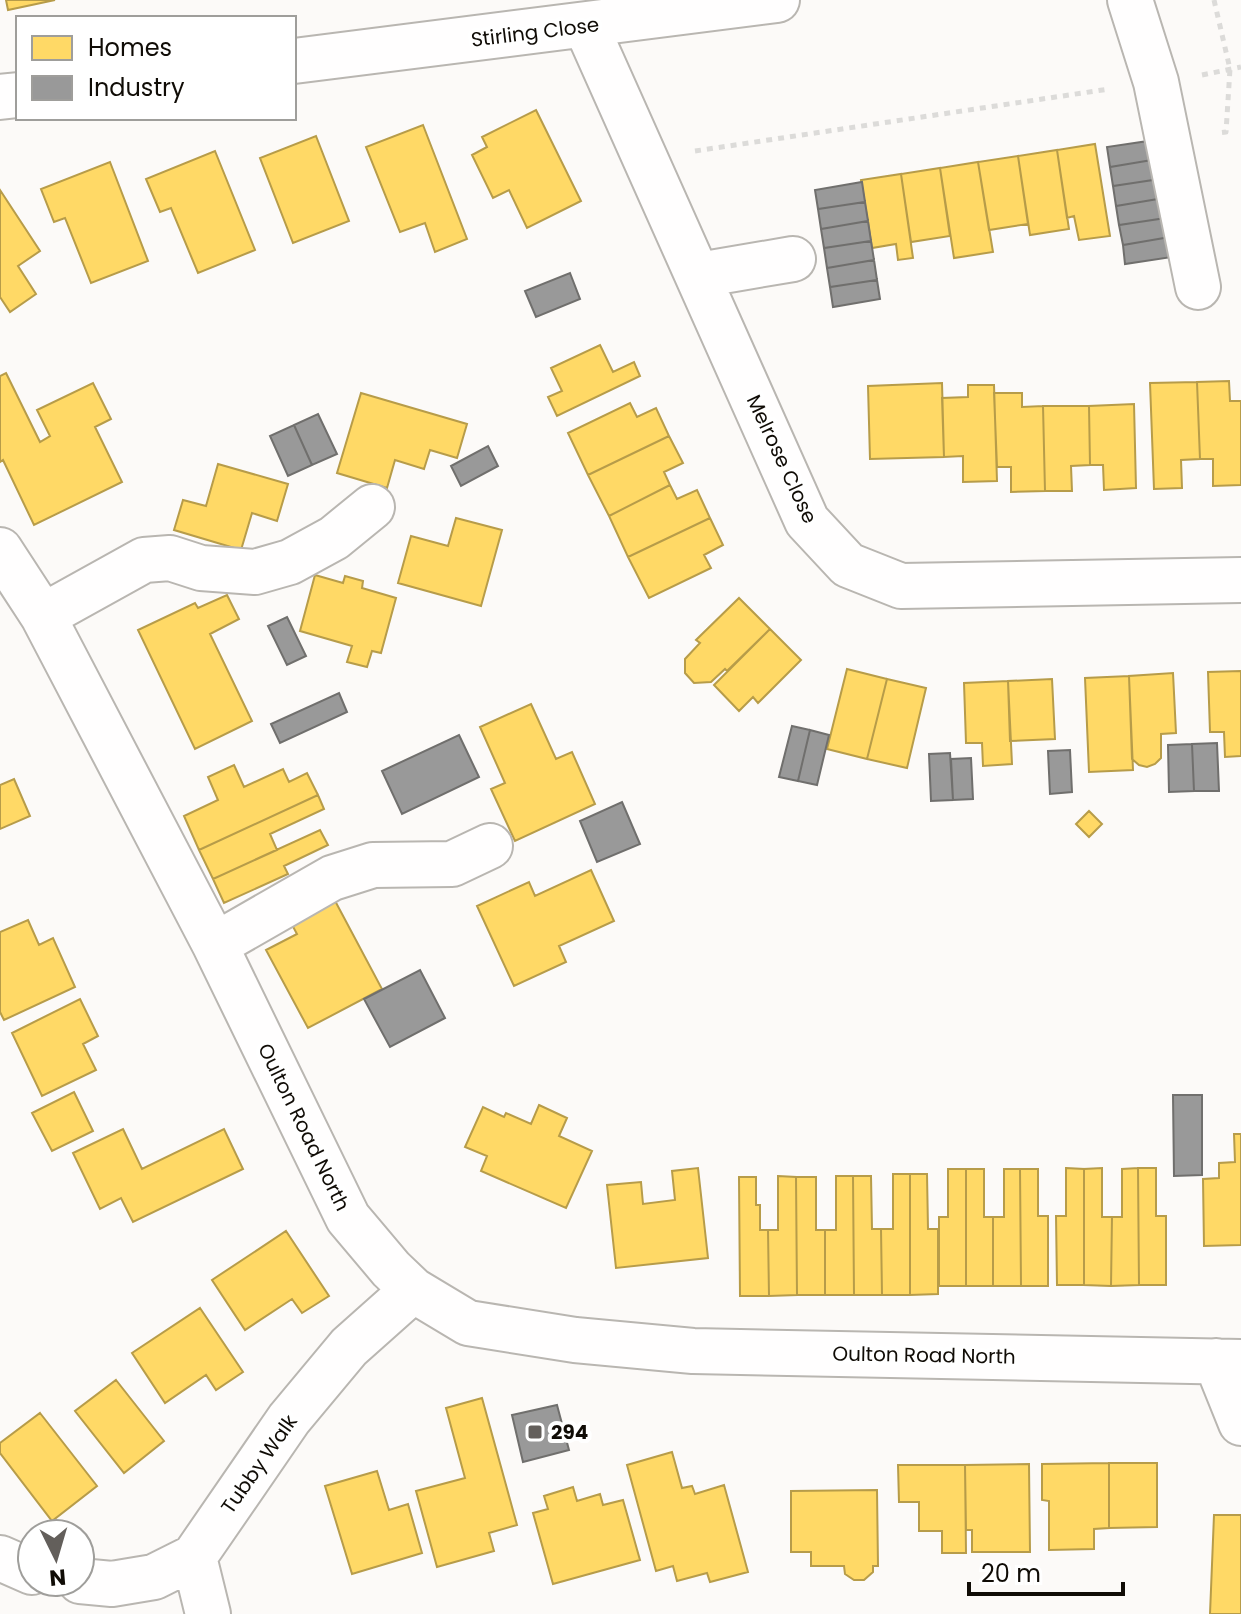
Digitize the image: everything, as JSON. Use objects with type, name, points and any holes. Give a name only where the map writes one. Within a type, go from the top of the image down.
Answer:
[{"type":"street","name":"Stirling Close","points":[[296,61],[777,0]]},
{"type":"street","points":[[1130,0],[1156,82],[1198,287]]},
{"type":"street","name":"Melrose Close","points":[[586,26],[807,521],[848,565],[901,586],[1241,580]]},
{"type":"street","points":[[699,275],[793,259]]},
{"type":"street","points":[[43,616],[144,560],[170,558],[201,568],[255,572],[290,562],[334,538],[372,507]]},
{"type":"street","name":"Oulton Road North","points":[[0,550],[43,616],[215,945],[348,1218],[413,1290],[468,1323],[575,1340],[678,1349],[1229,1361]]},
{"type":"street","points":[[215,945],[332,878],[373,865],[452,864],[490,846]]},
{"type":"street","name":"Tubby Walk","points":[[96,1582],[112,1584],[154,1577],[194,1557],[289,1419],[349,1347],[413,1290]]},
{"type":"street","points":[[1229,1361],[1241,1423]]},
{"type":"street","points":[[194,1557],[208,1614]]},
{"type":"path","points":[[1167,140],[1226,132],[1230,69],[1214,0]]},
{"type":"path","points":[[647,158],[1241,67]]},
{"type":"building: Homes","points":[[6,0],[55,0],[8,10]]},
{"type":"building: Homes","points":[[536,110],[581,201],[527,228],[509,190],[493,198],[472,155],[487,147],[482,137]]},
{"type":"building: Homes","points":[[423,125],[467,239],[435,252],[425,223],[400,232],[366,147]]},
{"type":"building: Homes","points":[[316,136],[349,221],[293,243],[260,158]]},
{"type":"building: Homes","points":[[1095,144],[1110,236],[1079,240],[1074,216],[1067,218],[1057,150]]},
{"type":"building: Homes","points":[[1057,150],[1069,229],[1030,235],[1018,156]]},
{"type":"building: Homes","points":[[215,151],[255,250],[198,273],[171,208],[160,212],[146,179]]},
{"type":"building: Homes","points":[[1018,156],[1028,224],[989,230],[978,162]]},
{"type":"building: Homes","points":[[110,162],[148,261],[91,283],[65,218],[54,222],[41,189]]},
{"type":"building: Homes","points":[[978,162],[993,252],[954,258],[940,168]]},
{"type":"building: Homes","points":[[940,168],[950,236],[911,242],[901,174]]},
{"type":"building: Homes","points":[[901,174],[913,258],[898,260],[896,244],[872,248],[861,180]]},
{"type":"building: Homes","points":[[0,190],[40,251],[18,266],[36,294],[10,312],[0,297]]},
{"type":"building: Homes","points":[[600,345],[613,372],[634,362],[640,376],[557,416],[548,397],[562,391],[551,368]]},
{"type":"building: Homes","points":[[6,373],[40,442],[50,436],[37,410],[93,383],[111,419],[95,427],[122,482],[34,525],[3,460],[0,462],[0,376]]},
{"type":"building: Homes","points":[[1229,381],[1230,401],[1241,401],[1241,485],[1213,486],[1213,459],[1200,459],[1197,382]]},
{"type":"building: Homes","points":[[1197,382],[1200,459],[1181,460],[1182,488],[1154,489],[1150,383]]},
{"type":"building: Homes","points":[[942,383],[944,457],[870,459],[868,386]]},
{"type":"building: Homes","points":[[968,385],[994,385],[997,481],[963,482],[963,456],[944,457],[942,398],[968,397]]},
{"type":"building: Homes","points":[[361,393],[467,424],[457,458],[430,450],[424,469],[395,460],[387,488],[337,473]]},
{"type":"building: Homes","points":[[994,393],[1022,393],[1022,407],[1043,406],[1045,491],[1011,492],[1011,467],[997,467]]},
{"type":"building: Homes","points":[[630,403],[637,417],[656,408],[669,436],[588,475],[568,433]]},
{"type":"building: Homes","points":[[1134,404],[1136,488],[1104,490],[1103,465],[1090,465],[1089,406]]},
{"type":"building: Homes","points":[[1043,406],[1089,406],[1090,465],[1071,466],[1072,491],[1045,491]]},
{"type":"building: Homes","points":[[669,436],[683,463],[664,472],[670,485],[609,516],[588,475]]},
{"type":"building: Homes","points":[[218,464],[288,484],[277,521],[252,513],[241,550],[174,530],[183,500],[206,506]]},
{"type":"building: Homes","points":[[670,485],[677,499],[697,490],[710,518],[628,557],[609,516]]},
{"type":"building: Homes","points":[[456,518],[502,530],[481,606],[398,583],[411,536],[448,546]]},
{"type":"building: Homes","points":[[710,518],[723,545],[704,555],[711,568],[649,598],[628,557]]},
{"type":"building: Homes","points":[[315,575],[343,583],[345,576],[363,581],[362,588],[396,598],[381,653],[372,651],[367,667],[347,662],[352,646],[300,631]]},
{"type":"building: Homes","points":[[227,595],[239,619],[210,634],[252,721],[195,749],[138,630],[195,603],[198,608]]},
{"type":"building: Homes","points":[[739,598],[770,629],[727,671],[725,669],[711,682],[694,683],[685,673],[685,659],[700,643],[696,640]]},
{"type":"building: Homes","points":[[770,629],[801,660],[758,703],[753,697],[739,711],[714,685]]},
{"type":"building: Homes","points":[[847,669],[887,679],[867,759],[827,749]]},
{"type":"building: Homes","points":[[1241,671],[1241,756],[1225,757],[1224,732],[1210,732],[1208,672]]},
{"type":"building: Homes","points":[[1173,673],[1176,733],[1161,734],[1161,758],[1155,764],[1147,767],[1139,765],[1132,759],[1129,676]]},
{"type":"building: Homes","points":[[1129,676],[1133,770],[1089,772],[1085,678]]},
{"type":"building: Homes","points":[[887,679],[926,688],[907,768],[867,759]]},
{"type":"building: Homes","points":[[1052,679],[1055,739],[1010,741],[1008,681]]},
{"type":"building: Homes","points":[[1008,681],[1012,764],[983,766],[982,743],[966,743],[964,683]]},
{"type":"building: Homes","points":[[531,704],[556,759],[572,752],[595,804],[515,841],[491,789],[505,783],[480,727]]},
{"type":"building: Homes","points":[[234,765],[244,787],[283,769],[289,782],[307,773],[318,795],[199,850],[184,816],[218,800],[208,777]]},
{"type":"building: Homes","points":[[14,779],[30,816],[0,829],[0,785]]},
{"type":"building: Homes","points":[[318,795],[324,809],[270,834],[277,850],[213,879],[199,850]]},
{"type":"building: Homes","points":[[1089,811],[1102,824],[1089,837],[1076,824]]},
{"type":"building: Homes","points":[[320,830],[328,845],[284,866],[288,874],[224,903],[213,879]]},
{"type":"building: Homes","points":[[591,870],[614,921],[559,946],[566,962],[514,986],[477,906],[529,882],[535,896]]},
{"type":"building: Homes","points":[[333,897],[382,989],[308,1028],[266,950],[297,934],[290,921]]},
{"type":"building: Homes","points":[[28,920],[39,945],[53,938],[75,987],[4,1020],[0,1012],[0,932]]},
{"type":"building: Homes","points":[[80,999],[98,1036],[83,1044],[96,1070],[42,1096],[12,1033]]},
{"type":"building: Homes","points":[[74,1092],[93,1131],[52,1151],[32,1113]]},
{"type":"building: Homes","points":[[539,1105],[567,1118],[559,1136],[592,1151],[566,1208],[481,1171],[487,1156],[465,1147],[483,1107],[504,1117],[506,1113],[531,1124]]},
{"type":"building: Homes","points":[[123,1129],[142,1169],[224,1129],[243,1169],[133,1222],[121,1198],[100,1209],[73,1153]]},
{"type":"building: Homes","points":[[1234,1134],[1241,1134],[1241,1245],[1204,1246],[1203,1179],[1219,1178],[1219,1163],[1235,1162]]},
{"type":"building: Homes","points":[[698,1168],[708,1258],[616,1268],[607,1185],[641,1182],[643,1204],[675,1200],[672,1171]]},
{"type":"building: Homes","points":[[1066,1168],[1084,1169],[1084,1285],[1057,1285],[1056,1216],[1066,1216]]},
{"type":"building: Homes","points":[[1102,1168],[1102,1217],[1112,1217],[1111,1286],[1084,1285],[1084,1169]]},
{"type":"building: Homes","points":[[1138,1168],[1139,1285],[1111,1286],[1112,1217],[1122,1217],[1122,1169]]},
{"type":"building: Homes","points":[[1138,1168],[1156,1168],[1156,1216],[1166,1216],[1166,1285],[1139,1285]]},
{"type":"building: Homes","points":[[948,1169],[966,1169],[966,1286],[939,1286],[939,1217],[948,1217]]},
{"type":"building: Homes","points":[[966,1169],[984,1169],[984,1217],[993,1217],[993,1286],[966,1286]]},
{"type":"building: Homes","points":[[1004,1169],[1020,1169],[1021,1286],[993,1286],[993,1217],[1004,1217]]},
{"type":"building: Homes","points":[[1020,1169],[1038,1169],[1038,1216],[1048,1216],[1048,1286],[1021,1286]]},
{"type":"building: Homes","points":[[893,1174],[910,1174],[910,1295],[882,1295],[881,1229],[893,1229]]},
{"type":"building: Homes","points":[[910,1174],[927,1174],[928,1229],[938,1229],[938,1294],[910,1295]]},
{"type":"building: Homes","points":[[778,1176],[796,1177],[797,1295],[769,1296],[768,1230],[778,1230]]},
{"type":"building: Homes","points":[[836,1176],[853,1176],[854,1295],[825,1295],[825,1230],[836,1230]]},
{"type":"building: Homes","points":[[853,1176],[871,1176],[872,1229],[881,1229],[882,1295],[854,1295]]},
{"type":"building: Homes","points":[[739,1177],[756,1177],[760,1230],[768,1230],[769,1296],[740,1296]]},
{"type":"building: Homes","points":[[796,1177],[816,1177],[816,1230],[825,1230],[825,1295],[797,1295]]},
{"type":"building: Homes","points":[[286,1231],[329,1296],[302,1313],[292,1299],[245,1330],[212,1280]]},
{"type":"building: Homes","points":[[200,1308],[243,1372],[216,1390],[206,1375],[165,1403],[132,1353]]},
{"type":"building: Homes","points":[[116,1380],[164,1441],[124,1473],[75,1411]]},
{"type":"building: Homes","points":[[482,1398],[517,1525],[489,1533],[494,1551],[437,1567],[416,1491],[465,1478],[446,1408]]},
{"type":"building: Homes","points":[[40,1413],[97,1486],[56,1518],[50,1518],[0,1453],[0,1443]]},
{"type":"building: Homes","points":[[672,1452],[682,1488],[692,1486],[695,1494],[724,1485],[748,1572],[710,1582],[707,1573],[677,1581],[673,1566],[656,1571],[627,1465]]},
{"type":"building: Homes","points":[[1109,1463],[1157,1463],[1157,1527],[1109,1528]]},
{"type":"building: Homes","points":[[1109,1463],[1109,1528],[1094,1529],[1094,1549],[1049,1550],[1049,1501],[1042,1500],[1042,1464]]},
{"type":"building: Homes","points":[[1029,1464],[1030,1552],[972,1552],[972,1530],[966,1530],[965,1465]]},
{"type":"building: Homes","points":[[898,1465],[965,1465],[966,1553],[942,1553],[942,1531],[919,1531],[919,1502],[899,1502]]},
{"type":"building: Homes","points":[[377,1471],[389,1510],[408,1504],[422,1553],[352,1574],[325,1486]]},
{"type":"building: Homes","points":[[573,1487],[577,1501],[600,1494],[603,1505],[623,1500],[640,1560],[553,1584],[533,1513],[548,1509],[544,1496]]},
{"type":"building: Homes","points":[[877,1490],[878,1566],[873,1566],[873,1572],[864,1580],[854,1580],[845,1574],[844,1566],[811,1566],[811,1552],[791,1552],[791,1491]]},
{"type":"building: Homes","points":[[1214,1515],[1241,1515],[1241,1614],[1210,1614]]},
{"type":"building: Industry","points":[[1155,140],[1158,159],[1110,167],[1107,147]]},
{"type":"building: Industry","points":[[1158,159],[1160,179],[1113,186],[1110,167]]},
{"type":"building: Industry","points":[[1160,179],[1164,198],[1116,206],[1113,186]]},
{"type":"building: Industry","points":[[862,182],[865,202],[818,209],[815,190]]},
{"type":"building: Industry","points":[[1164,198],[1166,218],[1119,225],[1116,206]]},
{"type":"building: Industry","points":[[865,202],[868,221],[821,229],[818,209]]},
{"type":"building: Industry","points":[[1166,218],[1170,237],[1123,245],[1119,225]]},
{"type":"building: Industry","points":[[868,221],[871,241],[824,248],[821,229]]},
{"type":"building: Industry","points":[[1170,237],[1172,257],[1125,264],[1123,245]]},
{"type":"building: Industry","points":[[871,241],[874,260],[827,268],[824,248]]},
{"type":"building: Industry","points":[[874,260],[877,280],[830,287],[827,268]]},
{"type":"building: Industry","points":[[570,273],[580,299],[536,317],[525,291]]},
{"type":"building: Industry","points":[[877,280],[880,299],[833,307],[830,287]]},
{"type":"building: Industry","points":[[318,414],[337,454],[312,465],[294,425]]},
{"type":"building: Industry","points":[[294,425],[312,465],[288,476],[270,436]]},
{"type":"building: Industry","points":[[488,446],[498,466],[461,486],[451,466]]},
{"type":"building: Industry","points":[[287,617],[306,656],[287,665],[268,626]]},
{"type":"building: Industry","points":[[339,693],[347,712],[280,743],[271,724]]},
{"type":"building: Industry","points":[[792,726],[810,730],[798,781],[779,777]]},
{"type":"building: Industry","points":[[810,730],[829,735],[817,785],[798,781]]},
{"type":"building: Industry","points":[[459,735],[479,777],[402,814],[382,771]]},
{"type":"building: Industry","points":[[1217,743],[1219,791],[1194,791],[1192,744]]},
{"type":"building: Industry","points":[[1192,744],[1194,791],[1169,792],[1168,745]]},
{"type":"building: Industry","points":[[1070,750],[1072,792],[1050,794],[1048,751]]},
{"type":"building: Industry","points":[[950,753],[953,800],[931,801],[929,754]]},
{"type":"building: Industry","points":[[971,758],[973,799],[953,800],[951,759]]},
{"type":"building: Industry","points":[[622,802],[640,844],[597,862],[580,821]]},
{"type":"building: Industry","points":[[420,970],[445,1018],[390,1047],[364,999]]},
{"type":"building: Industry","points":[[1173,1095],[1202,1095],[1202,1175],[1174,1176]]},
{"type":"building: Industry","points":[[557,1405],[569,1450],[523,1462],[512,1415]]},
{"type":"place","name":"294","points":[[535,1432]]}]
